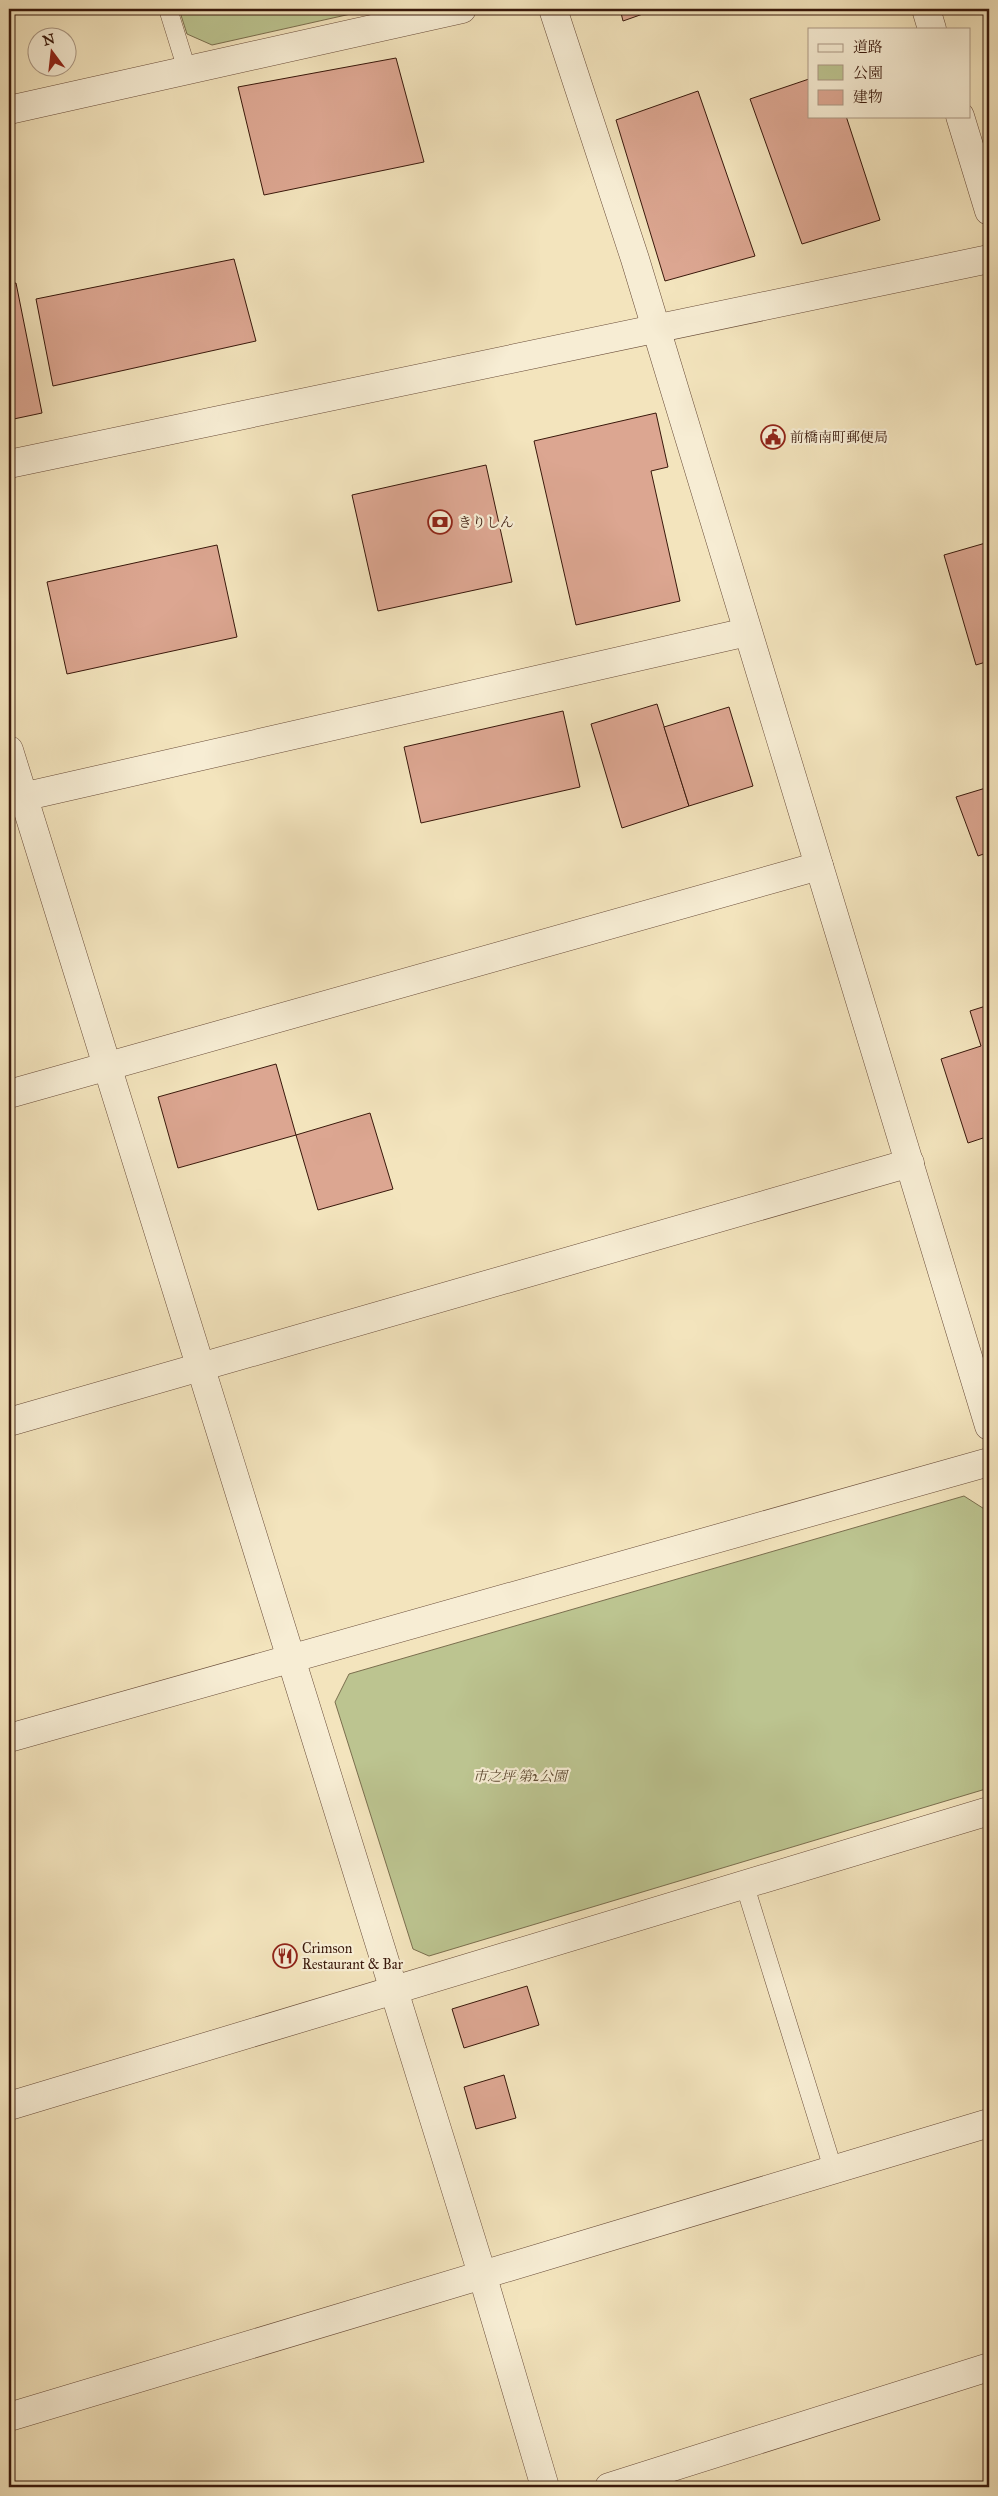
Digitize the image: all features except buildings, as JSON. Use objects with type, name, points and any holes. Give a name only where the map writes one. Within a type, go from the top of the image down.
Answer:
[{"type":"street","points":[[9,110],[462,9]]},
{"type":"street","points":[[553,9],[656,329],[989,1426]]},
{"type":"street","points":[[926,9],[932,28]]},
{"type":"street","points":[[961,118],[989,211]]},
{"type":"street","points":[[9,464],[989,259]]},
{"type":"street","points":[[16,798],[747,632]]},
{"type":"street","points":[[9,750],[16,798],[106,1067],[482,2274],[545,2487]]},
{"type":"street","points":[[9,1094],[820,866]]},
{"type":"street","points":[[9,1422],[200,1369],[910,1163]]},
{"type":"street","points":[[9,1738],[989,1462]]},
{"type":"street","points":[[9,2106],[989,1811]]},
{"type":"street","points":[[9,2417],[989,2123]]},
{"type":"street","points":[[609,2487],[989,2367]]},
{"type":"lane","points":[[168,9],[187,70]]},
{"type":"lane","points":[[745,1886],[834,2169]]},
{"type":"green space","points":[[179,9],[373,9],[212,45],[187,34]]},
{"type":"green space","name":"市之坪 第2公園","points":[[964,1496],[989,1512],[989,1788],[429,1956],[413,1949],[335,1702],[349,1674]]},
{"type":"place","name":"前橋南町郵便局","points":[[773,437]]},
{"type":"place","name":"きりしん","points":[[440,522]]},
{"type":"place","name":"Crimson Restaurant & Bar","points":[[285,1956]]}]
